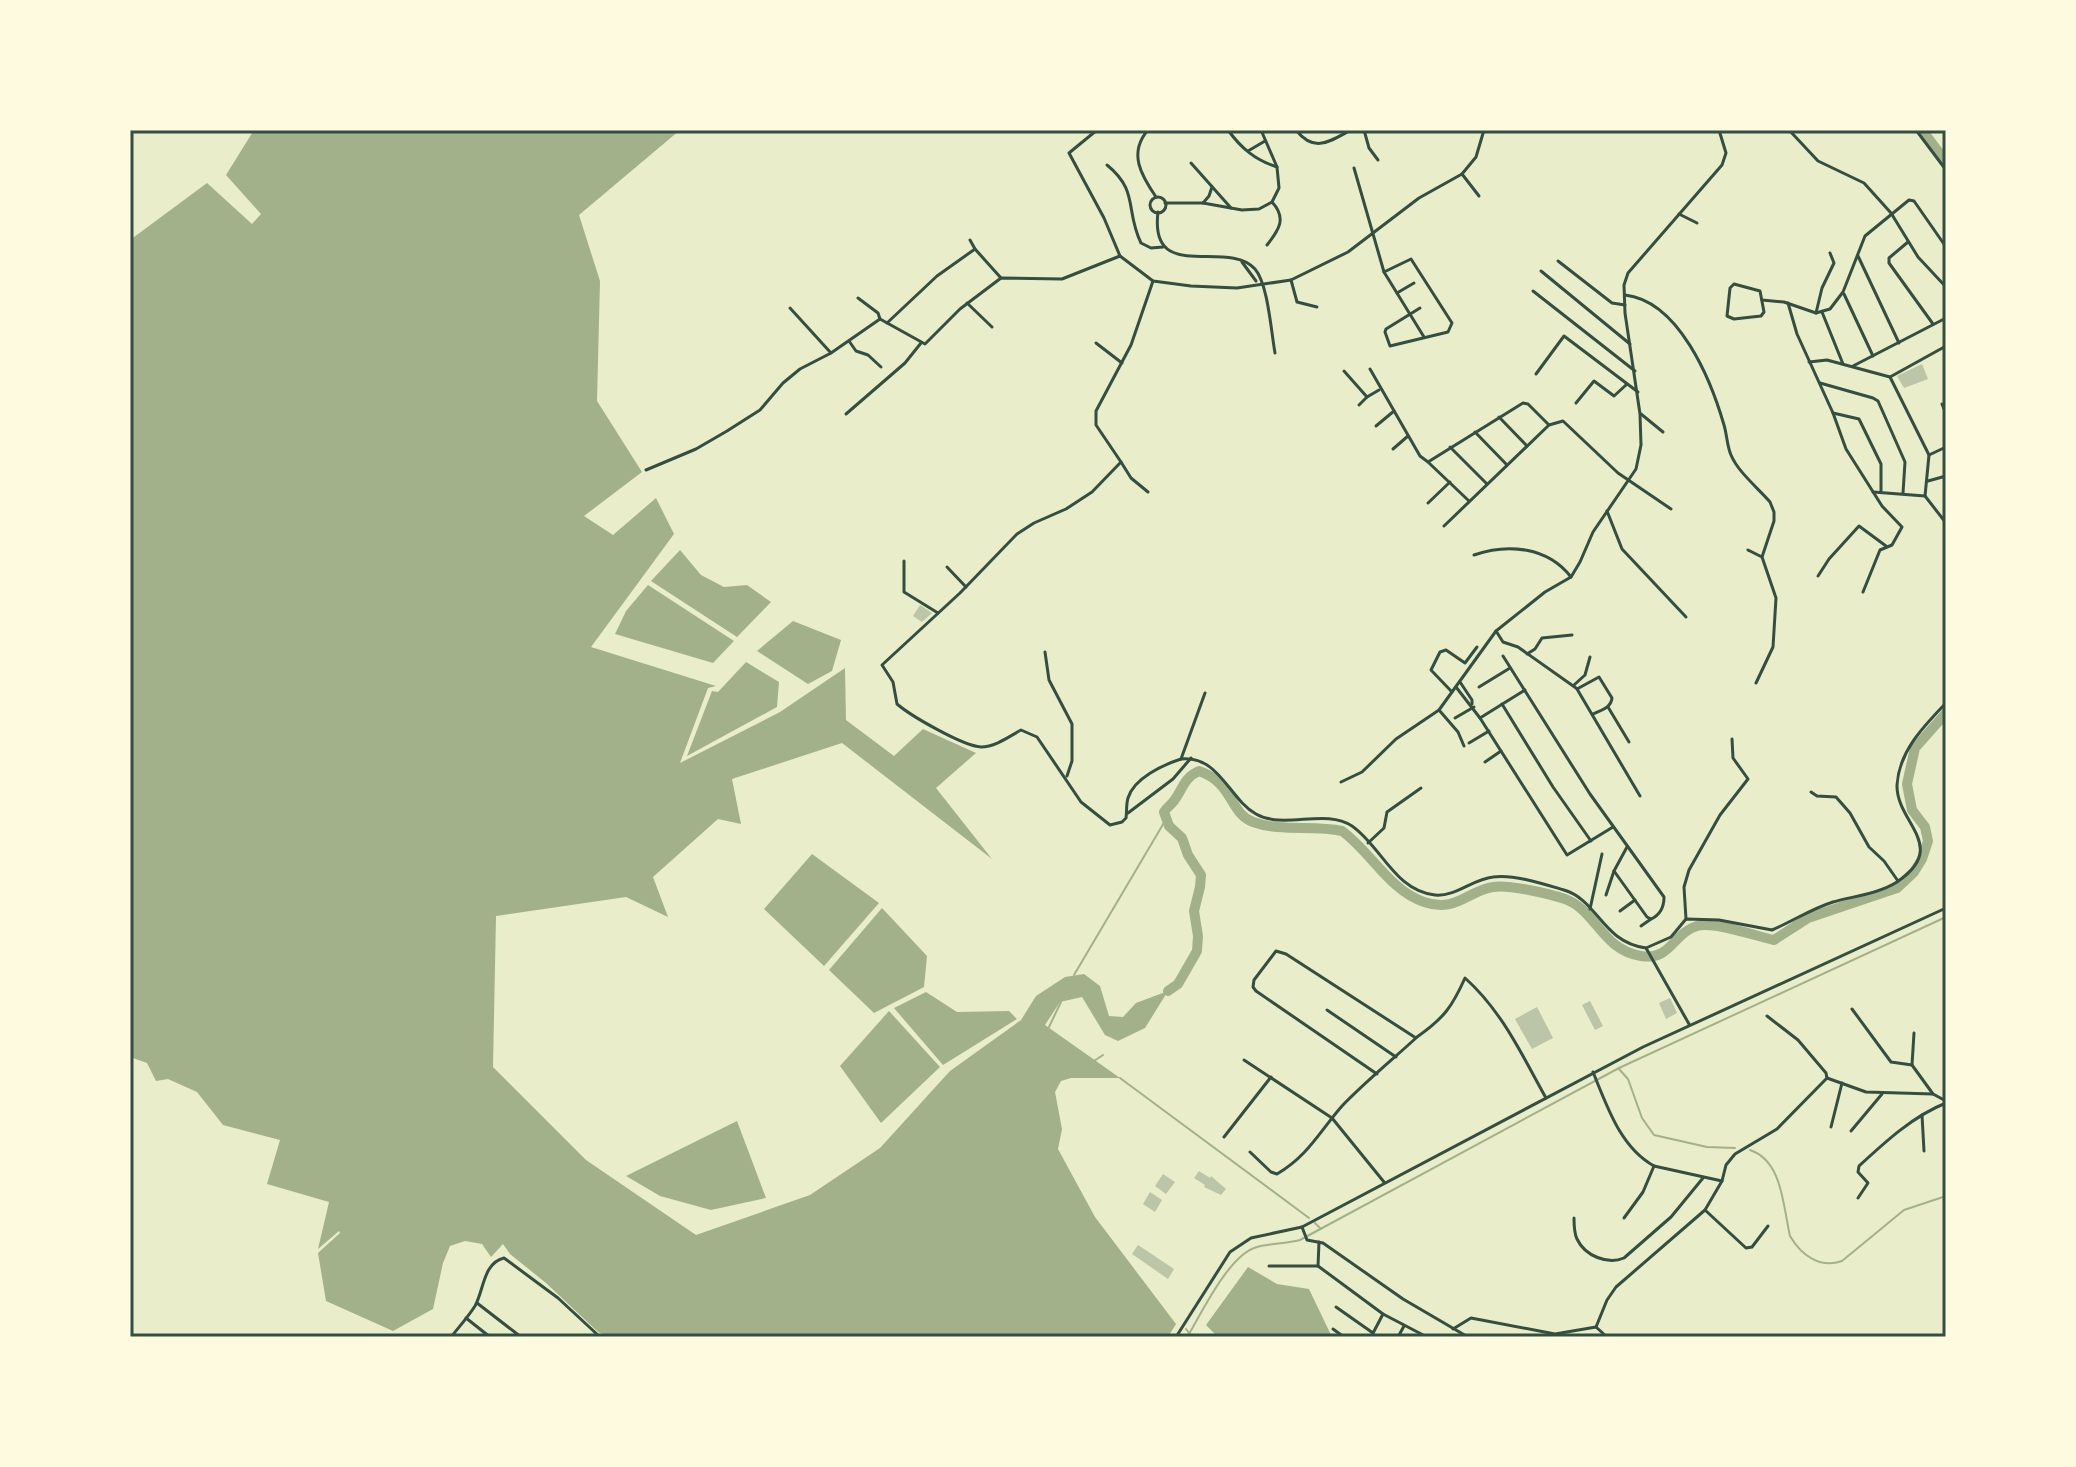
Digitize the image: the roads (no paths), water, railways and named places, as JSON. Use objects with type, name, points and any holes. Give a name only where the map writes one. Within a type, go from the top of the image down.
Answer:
[{"type":"street","points":[[1097,130],[1069,153],[1104,218],[1120,256],[1153,281],[1191,286],[1265,285],[1291,280],[1329,263],[1419,198],[1462,174],[1476,157],[1484,130]]},
{"type":"street","points":[[1148,130],[1139,141],[1137,153],[1156,197]]},
{"type":"street","points":[[1228,130],[1261,162],[1277,167]]},
{"type":"street","points":[[1165,203],[1203,203],[1259,209],[1272,202],[1279,188],[1277,167],[1261,130]]},
{"type":"street","points":[[1296,130],[1304,141],[1314,144],[1331,141],[1351,130]]},
{"type":"street","points":[[1364,130],[1369,148],[1378,160]]},
{"type":"street","points":[[1341,782],[1362,772],[1396,739],[1439,710],[1496,631],[1545,592],[1571,577],[1593,532],[1629,480],[1640,458],[1640,414],[1624,285],[1628,273],[1726,159],[1719,130]]},
{"type":"street","points":[[1789,130],[1818,161],[1864,183],[1891,213],[1918,257],[1946,287]]},
{"type":"street","points":[[1916,130],[1946,170]]},
{"type":"street","points":[[1247,151],[1265,141]]},
{"type":"street","points":[[1191,163],[1232,208]]},
{"type":"street","points":[[1107,165],[1125,183],[1131,201],[1132,221],[1141,243],[1151,248],[1165,247],[1187,256],[1235,259],[1250,264],[1265,285],[1275,353]]},
{"type":"street","points":[[1354,168],[1384,272],[1424,337]]},
{"type":"street","points":[[1462,174],[1479,196]]},
{"type":"street","points":[[1203,203],[1212,187]]},
{"type":"street","points":[[1156,197],[1162,198],[1165,203],[1163,210],[1158,212]]},
{"type":"street","points":[[1156,197],[1150,205],[1158,212]]},
{"type":"street","points":[[1762,300],[1788,303],[1819,312],[1835,305],[1865,236],[1909,200],[1914,201],[1946,247]]},
{"type":"street","points":[[1267,245],[1279,230],[1281,220],[1279,209],[1272,202]]},
{"type":"street","points":[[1158,212],[1156,231],[1165,247]]},
{"type":"street","points":[[1679,214],[1697,223]]},
{"type":"street","points":[[970,240],[1001,278]]},
{"type":"street","points":[[1908,242],[1889,258],[1889,263],[1933,324]]},
{"type":"street","points":[[887,323],[937,276],[975,249]]},
{"type":"street","points":[[1830,253],[1834,263],[1822,288],[1819,312],[1843,364]]},
{"type":"street","points":[[1857,254],[1899,343]]},
{"type":"street","points":[[846,414],[905,363],[921,343],[929,341],[967,303],[1001,278],[1062,279],[1120,256]]},
{"type":"street","points":[[1384,272],[1411,259],[1452,323],[1448,332],[1389,345],[1385,331],[1420,308]]},
{"type":"street","points":[[1558,261],[1612,303],[1625,305]]},
{"type":"street","points":[[1242,262],[1256,284]]},
{"type":"street","points":[[1541,271],[1630,344]]},
{"type":"street","points":[[1256,284],[1261,277]]},
{"type":"street","points":[[1291,280],[1297,302],[1317,307]]},
{"type":"street","points":[[1148,492],[1131,478],[1095,420],[1096,411],[1139,328],[1153,281]]},
{"type":"street","points":[[1397,293],[1414,283]]},
{"type":"street","points":[[1732,285],[1757,288],[1762,300],[1764,312],[1761,316],[1734,319],[1727,316],[1732,285]]},
{"type":"street","points":[[1533,291],[1635,371]]},
{"type":"street","points":[[1843,292],[1873,356]]},
{"type":"street","points":[[1625,295],[1641,297],[1654,305],[1691,347],[1716,403],[1732,457],[1770,502],[1774,512],[1762,557],[1776,598],[1773,647],[1756,683]]},
{"type":"street","points":[[858,298],[878,313],[880,319],[921,343]]},
{"type":"street","points":[[967,303],[992,327]]},
{"type":"street","points":[[1788,303],[1846,449],[1873,492],[1902,527],[1892,545],[1886,546],[1876,558],[1863,592]]},
{"type":"street","points":[[790,308],[831,353]]},
{"type":"street","points":[[1852,366],[1946,318]]},
{"type":"street","points":[[646,470],[696,449],[760,410],[800,369],[831,353],[880,319]]},
{"type":"street","points":[[1536,374],[1564,336],[1638,392]]},
{"type":"street","points":[[849,341],[856,351],[868,355],[881,367]]},
{"type":"street","points":[[1096,343],[1122,363]]},
{"type":"street","points":[[1809,362],[1818,359],[1890,377],[1946,346]]},
{"type":"street","points":[[1370,369],[1420,456],[1469,501]]},
{"type":"street","points":[[1344,371],[1367,397]]},
{"type":"street","points":[[1890,377],[1929,455],[1925,496]]},
{"type":"street","points":[[1576,403],[1594,381],[1615,396],[1626,385]]},
{"type":"street","points":[[1820,383],[1878,401],[1905,462],[1903,493]]},
{"type":"street","points":[[1359,405],[1381,389]]},
{"type":"street","points":[[1428,462],[1525,403],[1549,425]]},
{"type":"street","points":[[1942,404],[1946,414]]},
{"type":"street","points":[[1376,426],[1394,411]]},
{"type":"street","points":[[1833,413],[1859,419],[1881,464],[1881,491]]},
{"type":"street","points":[[1640,414],[1663,432]]},
{"type":"street","points":[[1499,417],[1527,446]]},
{"type":"street","points":[[1444,526],[1549,425],[1563,421],[1618,473],[1671,509]]},
{"type":"street","points":[[1475,432],[1507,465]]},
{"type":"street","points":[[1393,449],[1408,436]]},
{"type":"street","points":[[1450,447],[1487,484]]},
{"type":"street","points":[[1929,455],[1946,447]]},
{"type":"street","points":[[1121,462],[1092,492],[1017,534],[966,587],[882,665],[893,682],[897,704],[935,727],[981,747],[999,742],[1021,730],[1037,737],[1081,802],[1107,824],[1122,822],[1128,813],[1173,779],[1191,758]]},
{"type":"street","points":[[1928,481],[1946,476]]},
{"type":"street","points":[[1428,503],[1450,482]]},
{"type":"street","points":[[1873,492],[1925,496],[1946,523]]},
{"type":"street","points":[[1607,511],[1622,549],[1686,617]]},
{"type":"street","points":[[1818,576],[1856,528],[1862,527],[1886,546]]},
{"type":"street","points":[[1474,555],[1486,551],[1528,549],[1558,563],[1571,577]]},
{"type":"street","points":[[1748,550],[1762,557]]},
{"type":"street","points":[[904,561],[904,592],[939,613]]},
{"type":"street","points":[[947,567],[966,587]]},
{"type":"street","points":[[1496,631],[1503,642],[1527,654],[1575,687],[1640,796]]},
{"type":"street","points":[[1527,654],[1535,649],[1542,638],[1572,635]]},
{"type":"street","points":[[1452,692],[1431,670],[1440,652],[1446,650],[1468,663],[1477,647]]},
{"type":"street","points":[[1045,652],[1049,680],[1072,724],[1072,761],[1067,778]]},
{"type":"street","points":[[1503,656],[1613,827],[1664,897],[1658,916],[1649,918],[1641,926]]},
{"type":"street","points":[[1575,687],[1585,675],[1590,657]]},
{"type":"street","points":[[1479,687],[1511,668]]},
{"type":"street","points":[[1575,687],[1602,678],[1612,698],[1608,707],[1593,714]]},
{"type":"street","points":[[1460,682],[1567,855],[1613,827]]},
{"type":"street","points":[[1456,687],[1467,703],[1473,706]]},
{"type":"street","points":[[1480,718],[1525,690]]},
{"type":"street","points":[[1181,759],[1205,693]]},
{"type":"street","points":[[1686,919],[1719,920],[1772,930],[1809,911],[1883,889],[1898,881],[1915,863],[1920,845],[1897,790],[1901,767],[1912,742],[1946,703]]},
{"type":"street","points":[[1502,704],[1553,787],[1591,841]]},
{"type":"street","points":[[1455,718],[1473,706]]},
{"type":"street","points":[[1608,707],[1629,742]]},
{"type":"street","points":[[1439,710],[1467,744],[1489,731]]},
{"type":"street","points":[[1649,953],[1671,937],[1686,919],[1684,887],[1689,870],[1720,815],[1748,779],[1733,758],[1732,739]]},
{"type":"street","points":[[1485,762],[1501,751]]},
{"type":"street","points":[[1128,813],[1127,800],[1133,789],[1163,765],[1191,758],[1206,764],[1255,814],[1266,819],[1338,821],[1351,826],[1409,884],[1436,895],[1451,893],[1494,876],[1568,891],[1579,897],[1606,928],[1623,941],[1649,953],[1689,1025]]},
{"type":"street","points":[[1368,843],[1384,828],[1387,812],[1421,788]]},
{"type":"street","points":[[1811,792],[1838,799],[1850,813],[1869,847],[1898,881]]},
{"type":"street","points":[[1606,895],[1627,847]]},
{"type":"street","points":[[1590,909],[1602,854]]},
{"type":"street","points":[[1614,871],[1649,918]]},
{"type":"street","points":[[1620,911],[1635,900]]},
{"type":"street","points":[[1176,1337],[1230,1252],[1251,1238],[1302,1227],[1593,1072],[1946,908]]},
{"type":"street","points":[[1377,1074],[1256,991],[1254,980],[1276,951],[1286,954],[1416,1038]]},
{"type":"street","points":[[1250,1152],[1277,1174],[1308,1150],[1332,1118],[1451,1008],[1465,978],[1487,998],[1505,1024],[1546,1098]]},
{"type":"street","points":[[1852,1009],[1891,1062],[1912,1065]]},
{"type":"street","points":[[1327,1010],[1396,1057]]},
{"type":"street","points":[[1767,1016],[1798,1040],[1827,1078]]},
{"type":"street","points":[[1858,1198],[1868,1183],[1858,1172],[1859,1166],[1890,1138],[1946,1102],[1933,1094],[1912,1065],[1914,1033]]},
{"type":"street","points":[[1244,1060],[1332,1118],[1384,1182]]},
{"type":"street","points":[[1593,1072],[1618,1128],[1633,1149],[1654,1166],[1722,1181]]},
{"type":"street","points":[[1224,1137],[1271,1077]]},
{"type":"street","points":[[1827,1078],[1866,1092],[1933,1094]]},
{"type":"street","points":[[1596,1327],[1616,1287],[1705,1210],[1722,1181],[1726,1165],[1735,1154],[1777,1129],[1827,1078]]},
{"type":"street","points":[[1831,1127],[1842,1083]]},
{"type":"street","points":[[1851,1131],[1883,1094]]},
{"type":"street","points":[[1922,1115],[1924,1151]]},
{"type":"street","points":[[1624,1218],[1643,1192],[1654,1166]]},
{"type":"street","points":[[1574,1218],[1575,1236],[1580,1244],[1600,1259],[1616,1261],[1624,1258],[1671,1217],[1703,1178]]},
{"type":"street","points":[[1705,1210],[1746,1248],[1752,1247],[1768,1226]]},
{"type":"street","points":[[1302,1227],[1307,1240],[1319,1242],[1403,1299],[1468,1337]]},
{"type":"street","points":[[1318,1266],[1319,1242]]},
{"type":"street","points":[[451,1337],[477,1303],[489,1269],[496,1260],[507,1259],[558,1298],[600,1337]]},
{"type":"street","points":[[1269,1266],[1318,1266],[1383,1314],[1427,1337]]},
{"type":"street","points":[[477,1303],[521,1337]]},
{"type":"street","points":[[1336,1307],[1372,1335],[1383,1314]]},
{"type":"street","points":[[466,1318],[490,1337]]},
{"type":"street","points":[[1453,1329],[1471,1318],[1555,1334],[1596,1327]]},
{"type":"street","points":[[1398,1337],[1404,1326]]},
{"type":"street","points":[[1596,1327],[1607,1337]]},
{"type":"street","points":[[1333,1329],[1344,1337]]},
{"type":"street","points":[[587,1337],[592,1331]]},
{"type":"waterway","points":[[1922,130],[1946,162]]},
{"type":"waterway","points":[[1168,991],[1178,984],[1197,951],[1194,911],[1201,875],[1188,855],[1182,838],[1169,826],[1164,812],[1186,781],[1199,771],[1219,783],[1239,812],[1253,822],[1275,827],[1342,831],[1390,880],[1424,902],[1445,905],[1500,886],[1550,895],[1576,904],[1617,946],[1641,956],[1651,956],[1666,951],[1682,934],[1704,925],[1774,940],[1808,918],[1897,888],[1914,872],[1928,841],[1925,827],[1912,810],[1907,784],[1915,748],[1946,713]]},
{"type":"waterway","points":[[1074,975],[1165,821]]},
{"type":"waterway","points":[[1189,1334],[1227,1271],[1247,1252],[1257,1247],[1300,1240],[1619,1068],[1946,917]]},
{"type":"waterway","points":[[1048,1029],[1061,1002]]},
{"type":"waterway","points":[[1094,1061],[1103,1055]]},
{"type":"waterway","points":[[1619,1069],[1628,1079],[1642,1118],[1654,1135],[1707,1147],[1735,1148]]},
{"type":"waterway","points":[[1120,1078],[1309,1218]]},
{"type":"waterway","points":[[928,1097],[942,1082]]},
{"type":"waterway","points":[[1750,1150],[1761,1156],[1775,1174],[1790,1236],[1805,1254],[1819,1262],[1842,1261],[1904,1210],[1946,1196]]},
{"type":"waterway","points":[[1315,1223],[1321,1229]]},
{"type":"waterway","points":[[1186,1329],[1192,1337]]}]
